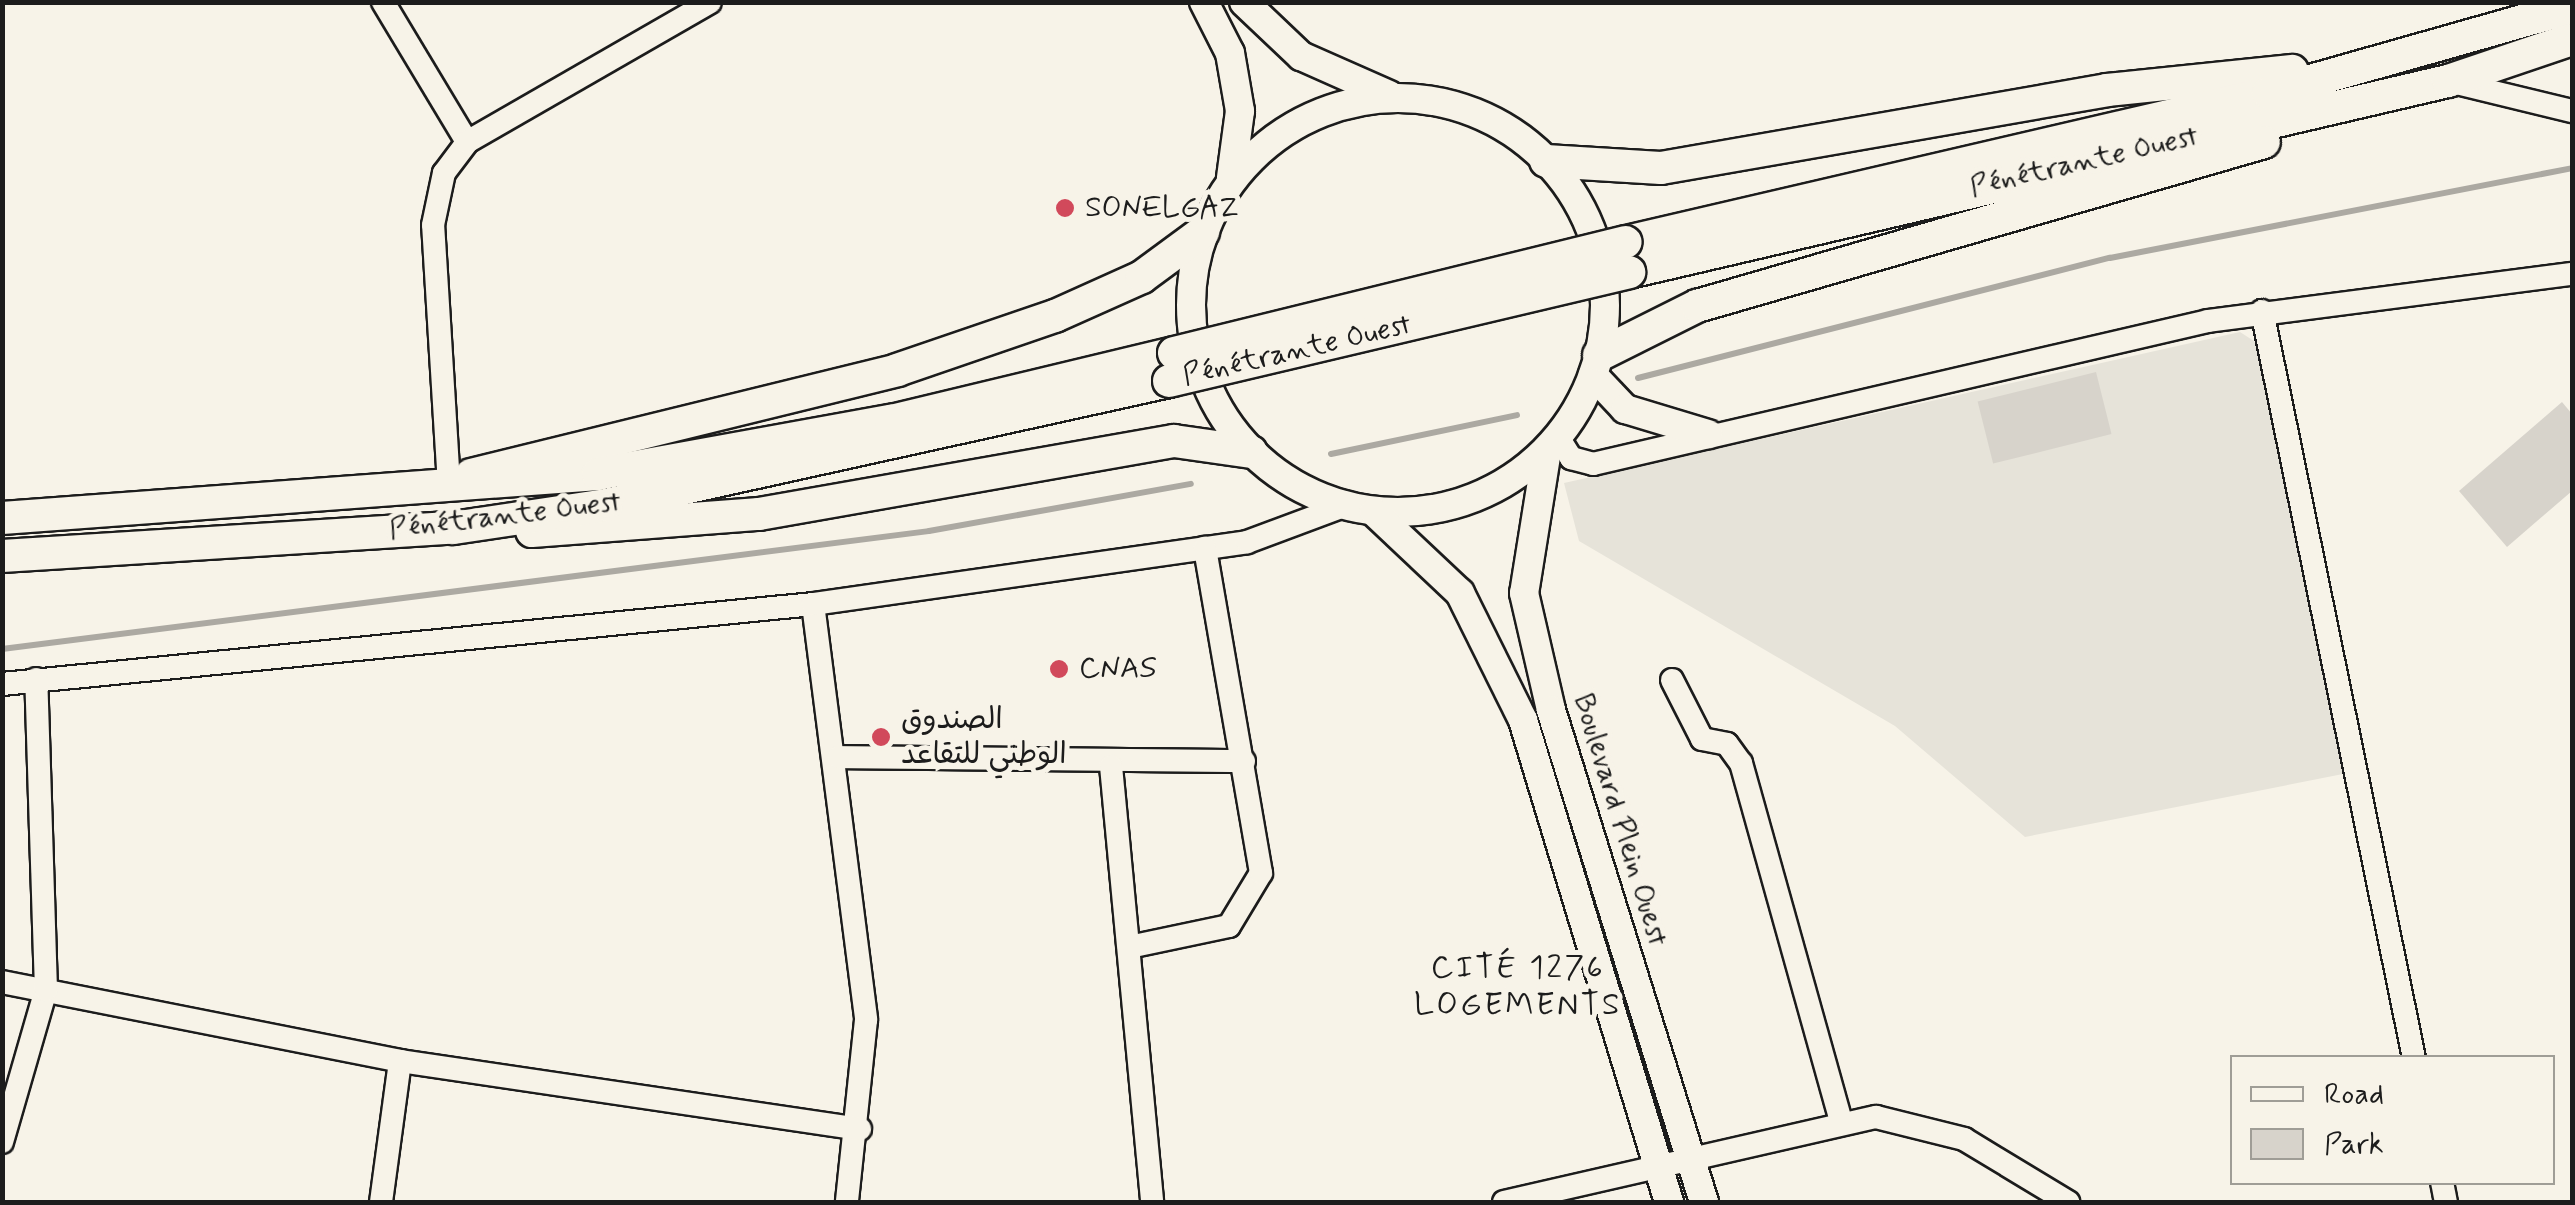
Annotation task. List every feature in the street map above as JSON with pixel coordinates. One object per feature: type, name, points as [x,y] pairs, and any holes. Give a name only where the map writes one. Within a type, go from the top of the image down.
[{"type":"highway","name":"Pénétrante Ouest","points":[[2,556],[453,528],[626,502],[1627,257],[2572,7]]},
{"type":"highway","name":"Pénétrante Ouest","points":[[1627,257],[2448,82],[2572,39]]},
{"type":"highway","points":[[1546,161],[1662,168],[2107,90],[2341,68]]},
{"type":"highway","points":[[1596,365],[1697,306],[2278,138],[2352,102]]},
{"type":"highway","points":[[449,486],[490,466],[932,358],[1142,277],[1203,232]]},
{"type":"highway","name":"Pénétrante Ouest","points":[[2,518],[598,474],[1172,367]]},
{"type":"highway","points":[[453,528],[592,533],[759,514],[1174,441],[1251,452]]},
{"type":"main road","points":[[1204,2],[1230,53],[1240,110],[1228,185],[1203,232],[1191,326],[1222,415],[1251,452],[1344,506],[1374,512],[1468,501],[1553,444],[1596,365],[1598,251],[1546,161],[1478,114],[1396,97],[1301,56],[1244,2]]},
{"type":"main road","points":[[1228,185],[1301,121],[1396,97]]},
{"type":"main road","points":[[1596,365],[1625,408],[1708,434]]},
{"type":"main road","name":"Boulevard Plein Ouest","points":[[1553,444],[1524,593],[1551,710],[1704,1202]]},
{"type":"main road","points":[[1374,512],[1460,593],[1495,654],[1669,1202]]},
{"type":"street","points":[[384,2],[467,142]]},
{"type":"street","points":[[449,486],[433,225],[444,173],[467,142],[710,2]]},
{"type":"street","points":[[2448,82],[2572,111]]},
{"type":"street","points":[[1553,444],[1585,464],[2262,311],[2572,274]]},
{"type":"street","points":[[2262,311],[2413,1055]]},
{"type":"street","points":[[2,684],[813,604],[1205,548],[1288,532],[1344,506]]},
{"type":"street","points":[[1134,946],[1212,936],[1255,896],[1261,873],[1205,548]]},
{"type":"street","points":[[813,604],[840,757],[866,1020],[860,1129],[847,1202]]},
{"type":"street","points":[[2,1142],[46,990],[36,679]]},
{"type":"street","points":[[1672,680],[1702,739],[1727,744],[1741,763],[1841,1120]]},
{"type":"street","points":[[840,757],[1111,766],[1244,761]]},
{"type":"street","points":[[1111,766],[1134,946],[1152,1202]]},
{"type":"street","points":[[2,982],[400,1060],[860,1129]]},
{"type":"street","points":[[381,1202],[400,1060]]},
{"type":"street","points":[[1504,1202],[1692,1163],[1841,1120],[1909,1121],[1950,1134],[2068,1202]]},
{"type":"shaded area","points":[[2240,332],[2257,343],[2348,773],[2025,837],[1895,726],[1579,541],[1564,483]]},
{"type":"green space","points":[[2096,372],[2111,434],[1993,464],[1978,402]]},
{"type":"green space","points":[[2562,402],[2572,414],[2572,491],[2507,547],[2459,491]]},
{"type":"waterway","points":[[1638,378],[2110,258],[2572,168]]},
{"type":"waterway","points":[[1331,454],[1517,415]]},
{"type":"waterway","points":[[2,649],[929,531],[1191,484]]},
{"type":"place","name":"SONELGAZ","points":[[1065,208]]},
{"type":"place","name":"CNAS","points":[[1059,669]]},
{"type":"place","name":"الصندوق الوطني للتقاعد","points":[[881,737]]},
{"type":"district","name":"CITÉ 1276 LOGEMENTS","points":[[1518,988]]}]
